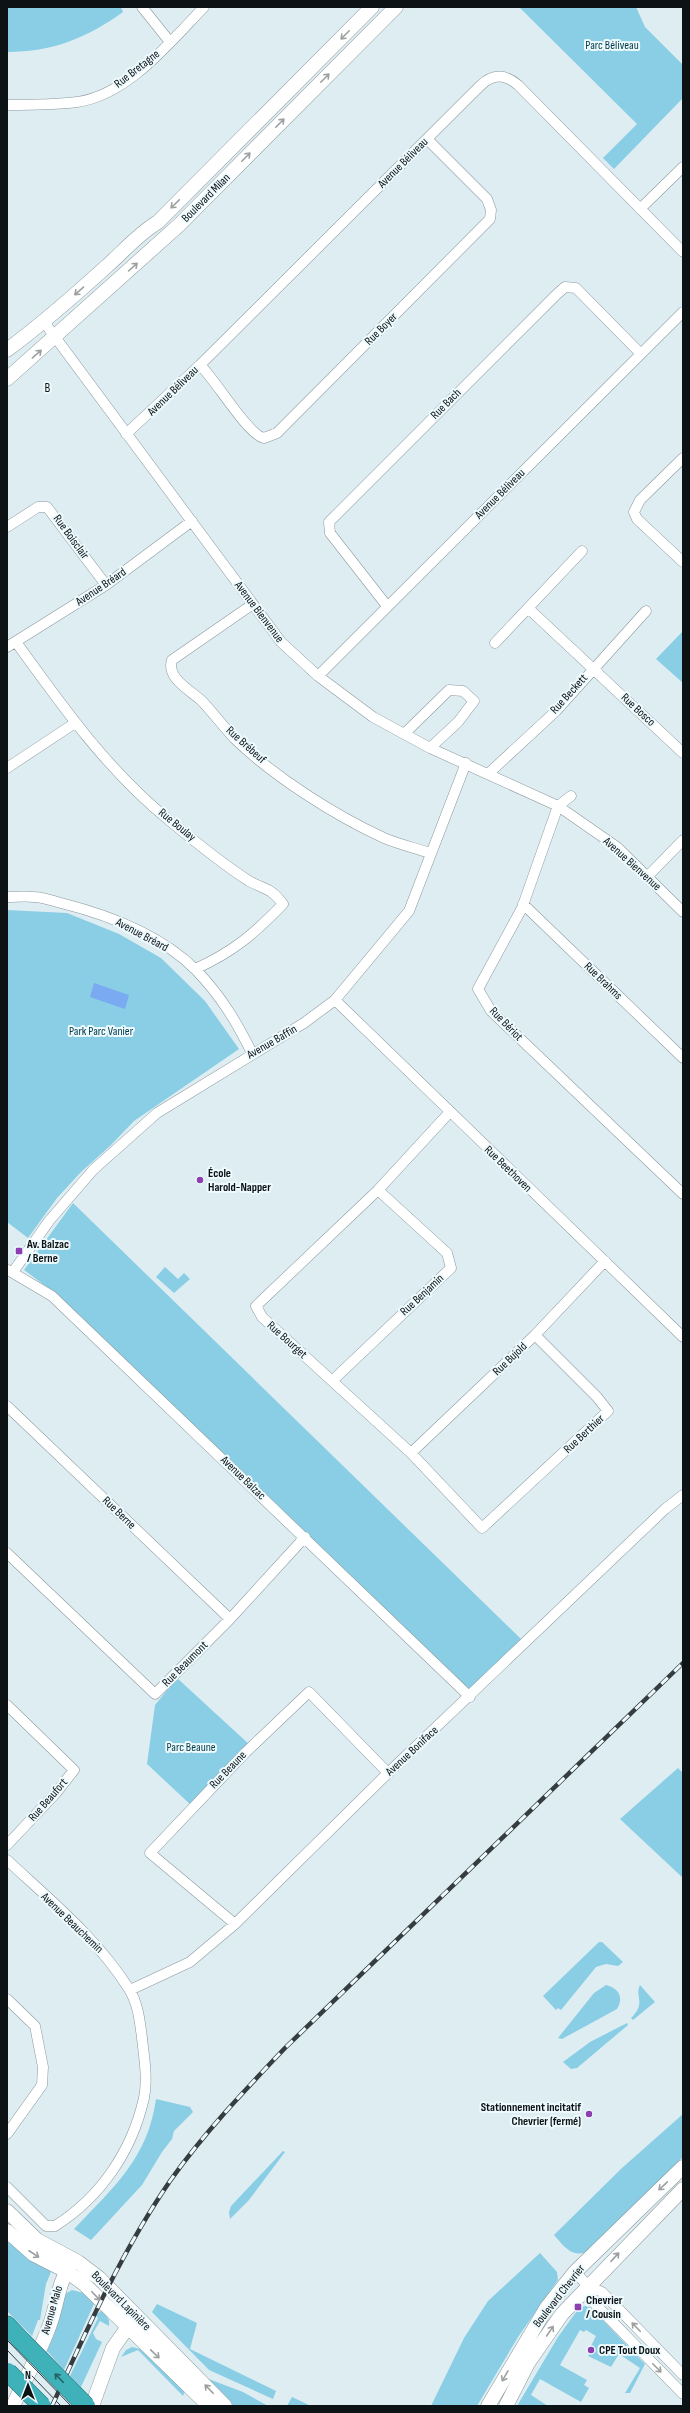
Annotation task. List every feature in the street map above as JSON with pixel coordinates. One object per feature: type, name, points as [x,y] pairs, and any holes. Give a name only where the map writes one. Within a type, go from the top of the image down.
[{"type":"highway","points":[[7,2325],[86,2406]]},
{"type":"highway","points":[[8,2371],[42,2406]]},
{"type":"main road","name":"Boulevard Milan","points":[[7,350],[44,322],[108,265],[142,231],[158,222],[372,7]]},
{"type":"main road","name":"Boulevard Milan","points":[[7,379],[56,338],[179,225],[396,7]]},
{"type":"main road","name":"Boulevard Chevrier","points":[[488,2406],[547,2307],[575,2272],[683,2167]]},
{"type":"main road","name":"Boulevard Chevrier","points":[[506,2406],[528,2363],[562,2314],[683,2189]]},
{"type":"main road","name":"Boulevard Lapinière","points":[[7,2211],[37,2240],[70,2265],[88,2287],[127,2327],[208,2406]]},
{"type":"main road","name":"Boulevard Lapinière","points":[[7,2231],[33,2254],[70,2265],[99,2278],[225,2406]]},
{"type":"main road","name":"Avenue Malo","points":[[12,2406],[50,2326],[58,2288],[70,2265]]},
{"type":"main road","points":[[92,2406],[113,2348],[136,2316]]},
{"type":"street","points":[[142,7],[170,42]]},
{"type":"street","name":"Rue Bretagne","points":[[7,105],[78,102],[101,95],[122,85],[170,42],[204,7]]},
{"type":"street","name":"Avenue Béliveau","points":[[126,434],[200,365],[483,83],[493,77],[504,76],[518,85],[683,252]]},
{"type":"street","name":"Rue Boyer","points":[[200,365],[213,379],[253,433],[264,438],[277,433],[490,219],[491,210],[487,199],[427,139]]},
{"type":"street","points":[[640,209],[683,167]]},
{"type":"street","name":"Rue Bach","points":[[387,606],[330,533],[330,522],[556,294],[565,287],[576,288],[641,354]]},
{"type":"street","name":"Avenue Béliveau","points":[[318,676],[683,312]]},
{"type":"street","name":"Avenue Bienvenue","points":[[44,322],[282,642],[318,676],[373,717],[404,734],[430,748],[558,806],[617,847],[683,912]]},
{"type":"street","points":[[683,458],[640,500],[634,512],[637,519],[683,562]]},
{"type":"street","name":"Rue Boisclair","points":[[7,527],[38,507],[48,507],[106,586]]},
{"type":"street","name":"Avenue Bréard","points":[[11,645],[106,586],[192,521]]},
{"type":"street","points":[[495,643],[582,550]]},
{"type":"street","name":"Rue Brébeuf","points":[[253,604],[172,660],[170,667],[173,676],[201,700],[235,738],[281,776],[319,802],[384,838],[430,853]]},
{"type":"street","name":"Rue Bosco","points":[[528,608],[683,753]]},
{"type":"street","name":"Rue Beckett","points":[[489,774],[556,711],[593,668],[646,611]]},
{"type":"street","name":"Rue Boulay","points":[[11,645],[75,723],[135,790],[169,820],[249,881],[274,892],[283,904],[259,929],[224,956],[195,969]]},
{"type":"street","points":[[404,734],[449,690],[463,691],[474,700],[458,722],[430,748]]},
{"type":"street","points":[[7,768],[75,723]]},
{"type":"street","name":"Avenue Baffin","points":[[10,1271],[49,1221],[92,1170],[157,1113],[252,1053],[304,1023],[335,1000],[409,911],[430,853],[466,763]]},
{"type":"street","points":[[558,806],[571,796]]},
{"type":"street","name":"Rue Bériot","points":[[558,806],[523,904],[478,989],[491,1011],[683,1194]]},
{"type":"street","points":[[647,877],[683,840]]},
{"type":"street","name":"Avenue Bréard","points":[[7,897],[35,896],[92,911],[134,929],[168,947],[195,969],[232,1014],[252,1053]]},
{"type":"street","name":"Rue Brahms","points":[[523,904],[683,1058]]},
{"type":"street","name":"Rue Beethoven","points":[[335,1000],[683,1337]]},
{"type":"street","name":"Rue Bourget","points":[[450,1113],[378,1190],[256,1306],[262,1317],[411,1453],[482,1528]]},
{"type":"street","name":"Rue Benjamin","points":[[332,1381],[451,1268],[447,1253],[378,1190]]},
{"type":"street","name":"Rue Bujold","points":[[411,1453],[535,1335],[605,1261]]},
{"type":"street","name":"Avenue Balzac","points":[[10,1271],[52,1296],[305,1537],[470,1697]]},
{"type":"street","name":"Rue Berthier","points":[[482,1528],[608,1411],[597,1397],[535,1335]]},
{"type":"street","name":"Rue Berne","points":[[7,1406],[230,1619]]},
{"type":"street","name":"Avenue Boniface","points":[[130,1990],[190,1962],[235,1924],[388,1773],[470,1697],[665,1509],[683,1495]]},
{"type":"street","name":"Rue Beaumont","points":[[7,1553],[155,1694],[230,1619],[305,1537]]},
{"type":"street","name":"Rue Beaune","points":[[235,1924],[150,1853],[246,1752],[309,1692],[388,1773]]},
{"type":"street","name":"Rue Beaufort","points":[[7,1705],[74,1770],[56,1794],[7,1845]]},
{"type":"street","name":"Avenue Beauchemin","points":[[7,1860],[103,1951],[130,1990],[139,2016],[145,2066],[144,2098],[128,2145],[116,2168],[101,2186],[59,2224],[52,2227],[44,2224],[7,2187]]},
{"type":"street","points":[[7,1999],[35,2026],[43,2067],[42,2085],[7,2134]]},
{"type":"street","points":[[575,2272],[588,2286],[594,2303],[683,2394]]},
{"type":"street","points":[[588,2286],[602,2292],[683,2375]]},
{"type":"green space","points":[[7,7],[121,7],[123,12],[96,29],[68,42],[39,49],[7,52]]},
{"type":"green space","name":"Parc Béliveau","points":[[519,7],[636,7],[645,27],[683,65],[683,98],[614,169],[603,158],[637,124]]},
{"type":"green space","points":[[683,631],[683,683],[656,659]]},
{"type":"green space","name":"Park Parc Vanier","points":[[7,910],[67,913],[119,934],[161,958],[205,1001],[239,1049],[134,1121],[110,1146],[81,1172],[57,1198],[28,1238],[7,1222]]},
{"type":"green space","points":[[73,1203],[521,1639],[470,1690],[51,1290],[24,1270]]},
{"type":"green space","points":[[165,1267],[178,1279],[184,1273],[190,1279],[174,1293],[156,1277]]},
{"type":"green space","name":"Parc Beaune","points":[[177,1678],[251,1746],[192,1806],[147,1764],[155,1705]]},
{"type":"green space","points":[[678,1768],[683,1773],[683,1878],[620,1819]]},
{"type":"green space","points":[[599,1942],[602,1942],[623,1962],[618,1966],[606,1964],[596,1967],[561,2010],[558,2008],[556,2010],[543,1996]]},
{"type":"green space","points":[[606,1985],[614,1988],[619,1994],[620,2001],[617,2009],[562,2039],[558,2038],[594,1993]]},
{"type":"green space","points":[[640,1985],[655,2002],[633,2020],[631,2018],[636,2012],[639,2004],[638,1993]]},
{"type":"green space","points":[[627,2023],[628,2025],[577,2068],[571,2069],[563,2062],[590,2042]]},
{"type":"green space","points":[[156,2099],[190,2107],[193,2112],[174,2131],[172,2139],[162,2152],[142,2185],[91,2240],[74,2229],[127,2171],[145,2138],[152,2120]]},
{"type":"green space","points":[[683,2114],[683,2157],[586,2252],[576,2253],[568,2250],[554,2235],[622,2168]]},
{"type":"green space","points":[[283,2151],[285,2152],[249,2200],[230,2219],[229,2212],[231,2206]]},
{"type":"green space","points":[[7,2239],[51,2272],[46,2284],[40,2320],[38,2320],[32,2336],[7,2311]]},
{"type":"green space","points":[[540,2253],[557,2272],[558,2280],[518,2337],[477,2406],[431,2406],[464,2338],[488,2301]]},
{"type":"green space","points":[[72,2290],[84,2293],[94,2304],[64,2370],[46,2350],[65,2294]]},
{"type":"green space","points":[[157,2304],[197,2323],[190,2349],[276,2391],[273,2399],[209,2370],[152,2312]]},
{"type":"green space","points":[[585,2306],[591,2308],[645,2364],[630,2393],[625,2393],[640,2368],[619,2354],[611,2367],[588,2356],[590,2353],[588,2352],[596,2336],[586,2330],[584,2332],[580,2330],[560,2365],[587,2380],[584,2385],[589,2388],[581,2402],[540,2379],[531,2395],[548,2406],[517,2406],[558,2337],[579,2308]]},
{"type":"green space","points":[[102,2310],[109,2320],[109,2326],[100,2321],[93,2333],[96,2339],[102,2342],[81,2387],[70,2376],[98,2318],[96,2315]]},
{"type":"green space","points":[[132,2347],[140,2349],[185,2391],[183,2396],[138,2350],[121,2357],[126,2350]]},
{"type":"green space","points":[[206,2378],[243,2392],[268,2406],[233,2406]]},
{"type":"green space","points":[[292,2397],[311,2406],[287,2406]]},
{"type":"water","points":[[94,983],[129,995],[125,1009],[90,997]]},
{"type":"tram line","points":[[7,2340],[71,2406]]},
{"type":"tram line","points":[[7,2350],[61,2406]]},
{"type":"railway","points":[[52,2406],[92,2319],[136,2235],[170,2181],[211,2129],[285,2048],[683,1663]]},
{"type":"place","name":"École Harold-Napper","points":[[200,1180]]},
{"type":"place","name":"Av. Balzac / Berne","points":[[19,1251]]},
{"type":"place","name":"Stationnement incitatif Chevrier (fermé)","points":[[589,2114]]},
{"type":"place","name":"Chevrier / Cousin","points":[[578,2307]]},
{"type":"place","name":"CPE Tout Doux","points":[[591,2350]]},
{"type":"district","name":"B","points":[[48,388]]}]
